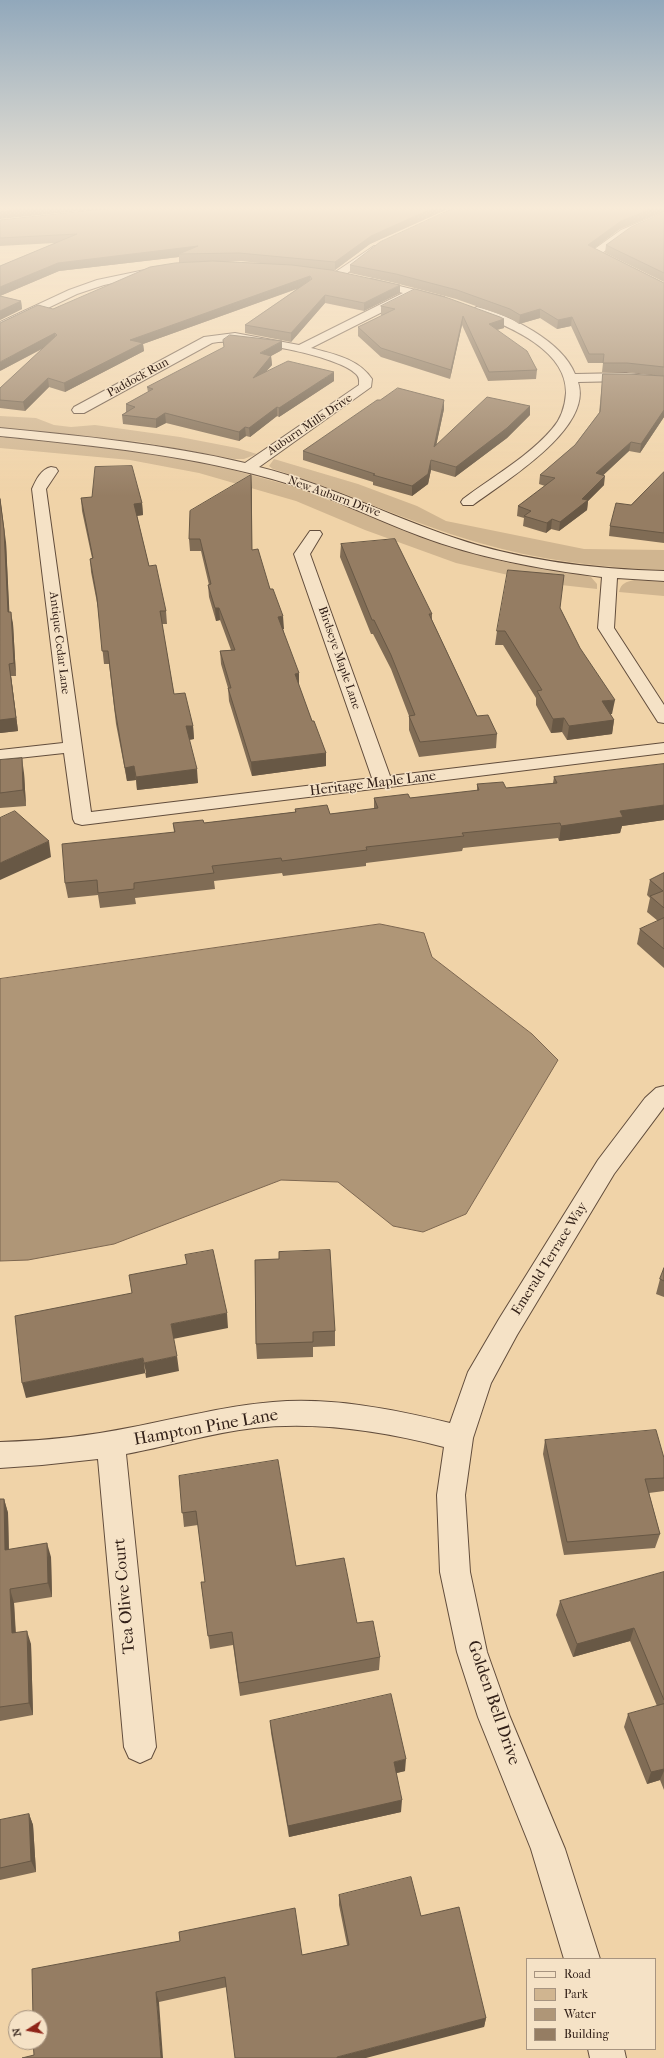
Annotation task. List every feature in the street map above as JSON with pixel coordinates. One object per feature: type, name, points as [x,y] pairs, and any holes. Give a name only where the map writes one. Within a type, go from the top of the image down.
[{"type":"street","points":[[0,327],[48,304]]},
{"type":"street","points":[[300,349],[390,304]]},
{"type":"street","points":[[467,307],[506,322],[532,335],[549,348],[564,364],[571,378],[574,393],[570,412],[556,433],[468,502]]},
{"type":"street","name":"Paddock Run","points":[[79,410],[208,340],[218,338],[236,337],[300,349],[348,364],[360,371],[366,379]]},
{"type":"street","points":[[571,378],[626,377],[664,380]]},
{"type":"street","name":"Auburn Mills Drive","points":[[248,468],[355,395],[365,387],[366,379]]},
{"type":"street","name":"New Auburn Drive","points":[[0,432],[133,446],[194,456],[248,468],[346,499],[426,533],[474,548],[570,568],[610,573],[664,576]]},
{"type":"street","name":"Antique Cedar Lane","points":[[51,471],[43,480],[40,489],[82,819]]},
{"type":"street","name":"Birdseye Maple Lane","points":[[314,534],[302,554],[382,783]]},
{"type":"street","points":[[610,573],[606,628],[664,718]]},
{"type":"street","points":[[0,755],[72,747]]},
{"type":"street","name":"Heritage Maple Lane","points":[[82,819],[664,748]]},
{"type":"street","name":"Emerald Terrace Way","points":[[459,1438],[478,1380],[508,1327],[606,1167],[653,1104],[664,1094]]},
{"type":"street","name":"Hampton Pine Lane","points":[[0,1455],[36,1454],[111,1444],[207,1425],[274,1414],[342,1414],[403,1423],[459,1438]]},
{"type":"street","name":"Golden Bell Drive","points":[[459,1438],[451,1495],[454,1572],[472,1652],[494,1717],[548,1849],[571,1919],[582,1958]]},
{"type":"street","name":"Tea Olive Court","points":[[111,1444],[140,1747]]},
{"type":"green space","points":[[0,416],[36,418],[54,425],[71,427],[95,425],[180,437],[237,448],[257,454],[244,459],[234,459],[141,442],[0,428]]},
{"type":"green space","points":[[0,437],[102,447],[207,463],[295,487],[449,547],[509,563],[578,573],[591,577],[597,584],[597,589],[543,583],[456,563],[365,530],[296,501],[199,473],[130,460],[0,448]]},
{"type":"green space","points":[[274,459],[358,484],[417,506],[446,521],[584,549],[664,550],[664,570],[569,562],[522,554],[476,542],[425,525],[299,477],[273,469],[269,466]]},
{"type":"green space","points":[[634,580],[664,582],[664,596],[619,592],[624,583]]},
{"type":"water","points":[[380,924],[424,933],[432,957],[532,1034],[558,1060],[466,1214],[423,1232],[393,1226],[338,1182],[281,1180],[114,1244],[28,1260],[0,1261],[0,979]]},
{"type":"building","points":[[0,304],[15,304],[0,311]]},
{"type":"building","points":[[64,304],[231,304],[130,340],[143,343],[64,383],[48,378],[23,402],[0,400],[0,388],[57,335],[55,333],[0,362],[0,323],[38,305],[53,309]]},
{"type":"building","points":[[276,304],[317,304],[291,333],[245,325]]},
{"type":"building","points":[[385,304],[465,304],[500,317],[504,319],[489,324],[527,351],[537,370],[489,372],[463,316],[451,370],[381,348],[358,327],[395,309],[381,306]]},
{"type":"building","points":[[496,304],[664,304],[664,367],[627,363],[603,363],[604,354],[589,354],[572,317],[558,320],[540,309],[520,315],[510,309]]},
{"type":"building","points":[[230,335],[282,341],[260,353],[271,356],[253,378],[288,361],[334,372],[279,408],[277,407],[249,428],[245,427],[239,432],[165,413],[156,419],[122,415],[135,407],[126,404],[153,389],[147,387],[224,347],[223,340]]},
{"type":"building","points":[[603,374],[664,376],[664,410],[641,444],[631,442],[596,473],[605,476],[582,499],[588,500],[560,522],[552,519],[547,523],[524,516],[531,511],[518,506],[555,478],[540,475],[575,445],[600,412]]},
{"type":"building","points":[[398,388],[444,400],[434,447],[487,397],[530,406],[507,428],[456,467],[431,460],[428,474],[412,486],[373,475],[375,474],[303,451],[377,400],[380,400]]},
{"type":"building","points":[[132,466],[142,503],[134,504],[149,566],[156,565],[166,611],[160,611],[174,694],[185,693],[193,726],[186,726],[197,769],[136,777],[134,766],[125,768],[115,710],[108,651],[102,651],[97,598],[90,559],[93,558],[81,498],[92,497],[95,467]]},
{"type":"building","points":[[664,472],[664,533],[610,526],[616,503],[631,505]]},
{"type":"building","points":[[251,475],[252,550],[258,549],[270,589],[273,589],[283,616],[278,617],[299,673],[295,674],[312,721],[314,721],[326,753],[251,762],[228,688],[231,688],[220,651],[235,650],[219,608],[215,608],[208,585],[211,584],[200,539],[189,539],[190,511]]},
{"type":"building","points":[[0,499],[4,530],[8,612],[11,612],[14,663],[9,664],[16,718],[0,720]]},
{"type":"building","points":[[395,539],[432,614],[429,614],[477,716],[488,715],[497,734],[420,742],[409,716],[415,715],[391,655],[374,620],[372,620],[341,544]]},
{"type":"building","points":[[508,570],[564,575],[560,608],[580,648],[615,700],[602,701],[614,720],[569,726],[564,718],[553,719],[537,691],[542,690],[505,631],[497,631]]},
{"type":"building","points":[[22,758],[23,790],[0,793],[0,760]]},
{"type":"building","points":[[664,764],[664,805],[620,811],[623,817],[561,826],[560,823],[462,833],[464,836],[366,847],[367,850],[282,861],[281,858],[212,866],[214,873],[134,883],[134,889],[98,893],[97,880],[65,883],[62,844],[175,832],[173,823],[203,820],[204,823],[296,812],[295,809],[327,805],[330,814],[378,808],[374,798],[408,794],[410,798],[479,790],[477,784],[503,782],[506,788],[557,783],[554,777]]},
{"type":"building","points":[[15,811],[49,841],[0,863],[0,818]]},
{"type":"building","points":[[664,873],[664,908],[650,896],[663,891],[650,880]]},
{"type":"building","points":[[664,918],[664,949],[640,929]]},
{"type":"building","points":[[213,1250],[227,1313],[171,1324],[177,1356],[144,1363],[143,1358],[22,1383],[15,1316],[132,1293],[129,1275],[187,1264],[185,1255]]},
{"type":"building","points":[[330,1250],[335,1331],[313,1332],[313,1342],[256,1344],[255,1260],[279,1259],[279,1252]]},
{"type":"building","points":[[664,1268],[664,1281],[660,1279]]},
{"type":"building","points":[[656,1430],[664,1458],[664,1478],[645,1479],[660,1534],[567,1542],[545,1440]]},
{"type":"building","points":[[278,1460],[296,1566],[344,1558],[357,1623],[373,1621],[380,1657],[239,1683],[232,1632],[208,1636],[201,1582],[205,1582],[196,1511],[182,1513],[179,1476]]},
{"type":"building","points":[[0,1499],[4,1499],[5,1550],[47,1543],[48,1583],[10,1589],[12,1633],[27,1631],[29,1703],[0,1707]]},
{"type":"building","points":[[664,1572],[664,1700],[634,1628],[577,1644],[560,1601]]},
{"type":"building","points":[[391,1694],[406,1759],[394,1762],[402,1800],[288,1826],[270,1721]]},
{"type":"building","points":[[664,1704],[664,1769],[651,1772],[628,1714]]},
{"type":"building","points":[[29,1814],[31,1861],[0,1868],[0,1820]]},
{"type":"building","points":[[411,1877],[421,1916],[459,1907],[486,2018],[337,2058],[235,2058],[225,1977],[156,1992],[161,2058],[22,2058],[34,2055],[34,2050],[48,2050],[48,2010],[33,2010],[32,1969],[180,1941],[179,1932],[295,1908],[302,1955],[349,1945],[339,1895]]}]
